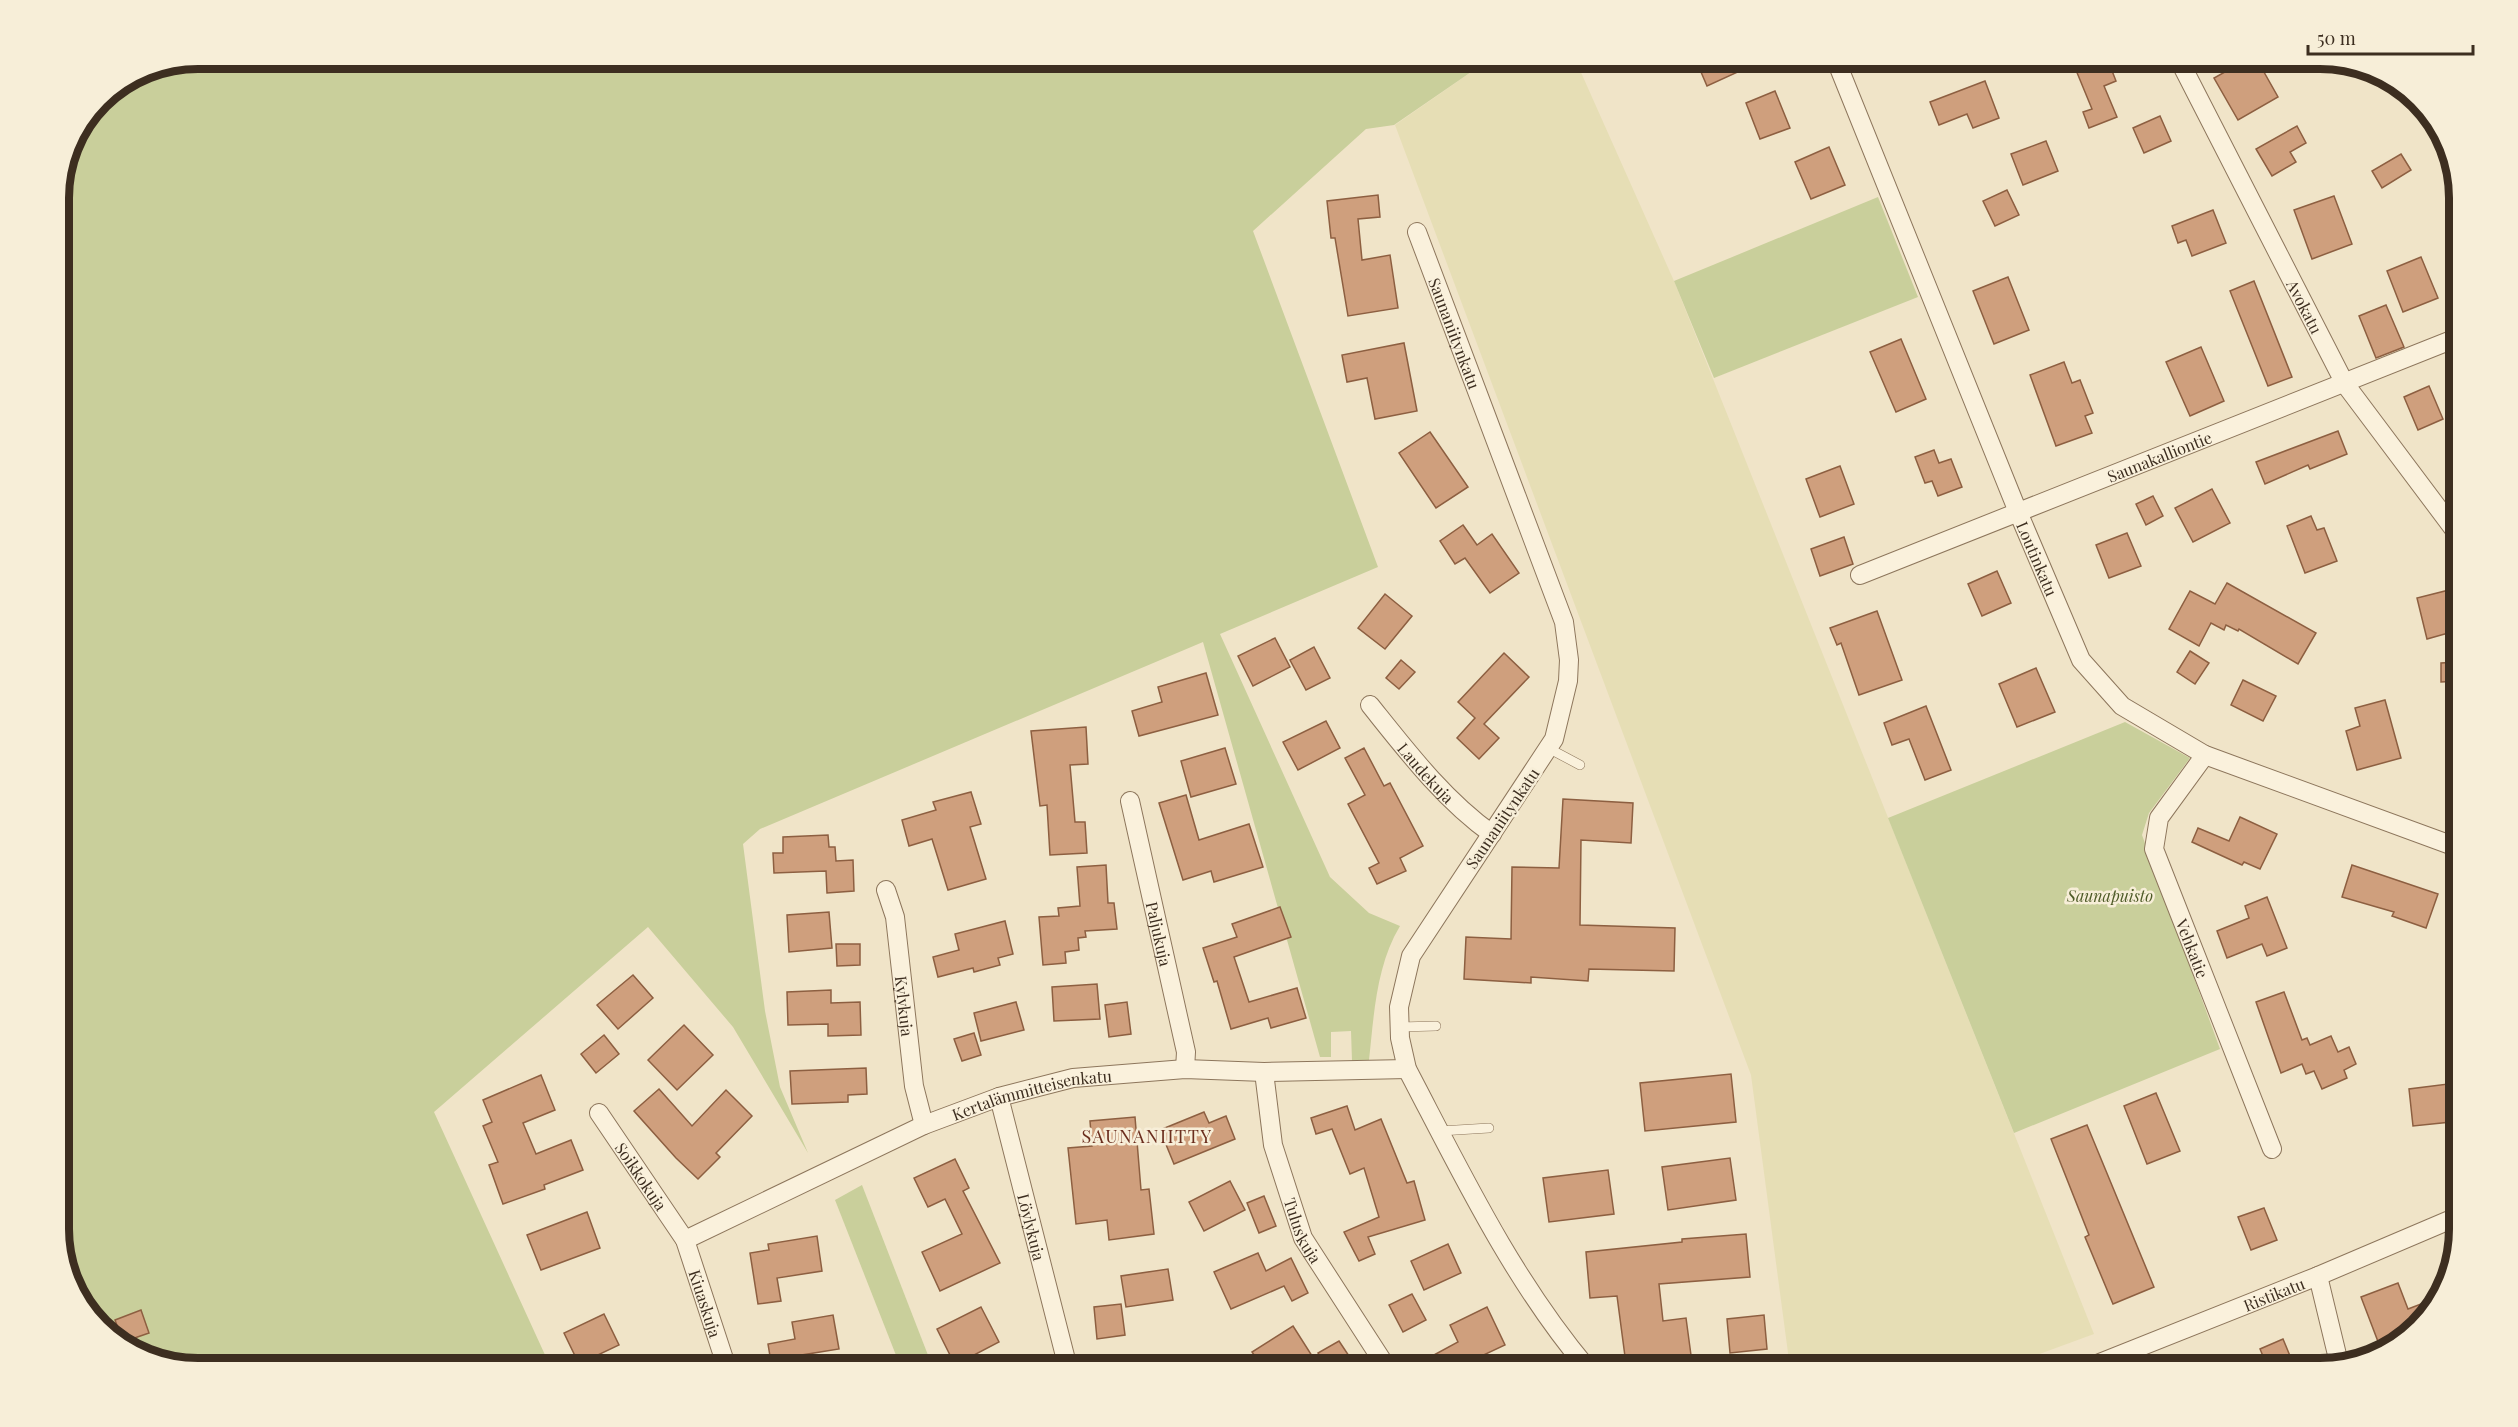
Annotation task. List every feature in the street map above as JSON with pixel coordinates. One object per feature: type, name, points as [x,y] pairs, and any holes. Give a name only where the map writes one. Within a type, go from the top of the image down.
[{"type":"street","name":"Loutinkatu","points":[[1839,69],[2080,660],[2122,706],[2205,755],[2449,844]]},
{"type":"street","name":"Avokatu","points":[[2184,69],[2345,384],[2449,523]]},
{"type":"street","name":"Saunaniitynkatu","points":[[1417,232],[1564,622],[1569,660],[1568,681],[1554,739],[1411,956],[1399,1007],[1400,1028],[1407,1069],[1501,1244],[1558,1334],[1578,1358]]},
{"type":"street","name":"Saunakalliontie","points":[[1860,575],[2449,341]]},
{"type":"street","name":"Laudekuja","points":[[1370,705],[1468,817],[1492,834]]},
{"type":"street","name":"Vehkatie","points":[[2205,755],[2159,818],[2154,849],[2272,1149]]},
{"type":"street","name":"Paljukuja","points":[[1130,801],[1186,1052],[1185,1069]]},
{"type":"street","name":"Kylykuja","points":[[886,890],[895,917],[914,1086],[924,1125]]},
{"type":"street","name":"Kertalämmitteisenkatu","points":[[685,1240],[924,1125],[999,1097],[1072,1078],[1185,1069],[1264,1072],[1407,1069]]},
{"type":"street","name":"Tuluskuja","points":[[1264,1072],[1274,1145],[1303,1238],[1381,1358]]},
{"type":"street","name":"Löylykuja","points":[[999,1097],[1065,1356]]},
{"type":"street","name":"Soikkokuja","points":[[599,1113],[685,1240]]},
{"type":"street","name":"Ristikatu","points":[[2112,1358],[2449,1221]]},
{"type":"street","name":"Kiuaskuja","points":[[685,1240],[724,1358]]},
{"type":"street","points":[[2318,1276],[2337,1357]]},
{"type":"lane","points":[[1548,748],[1580,765]]},
{"type":"lane","points":[[1400,1028],[1436,1026]]},
{"type":"lane","points":[[1440,1131],[1489,1128]]},
{"type":"shaded area","points":[[1476,69],[1579,69],[1674,281],[2094,1334],[2028,1358],[1789,1358],[1751,1075],[1395,125]]},
{"type":"green space","points":[[198,69],[1475,69],[1394,125],[1366,129],[1253,231],[1378,567],[1220,634],[1330,877],[1369,913],[1400,926],[1386,957],[1377,991],[1369,1060],[1352,1061],[1351,1031],[1331,1032],[1331,1057],[1320,1057],[1203,642],[760,829],[743,844],[765,1011],[780,1087],[808,1153],[733,1027],[648,927],[434,1112],[546,1358],[181,1357],[165,1354],[133,1341],[107,1320],[86,1294],[76,1271],[69,1238],[69,189],[73,165],[82,141],[101,113],[113,101],[141,82],[173,71]]},
{"type":"green space","points":[[1878,197],[1918,297],[1714,378],[1674,281]]},
{"type":"green space","name":"Saunapuisto","points":[[2125,722],[2190,758],[2149,813],[2142,835],[2220,1049],[2014,1133],[1888,818]]},
{"type":"green space","points":[[862,1185],[929,1358],[897,1358],[835,1200]]},
{"type":"building","points":[[1700,69],[1739,69],[1740,71],[1707,86]]},
{"type":"building","points":[[2076,69],[2111,69],[2116,81],[2104,86],[2117,117],[2089,128],[2083,112],[2092,109]]},
{"type":"building","points":[[2230,69],[2262,69],[2278,97],[2238,120],[2214,78]]},
{"type":"building","points":[[1985,81],[1999,118],[1973,128],[1967,114],[1939,125],[1930,102]]},
{"type":"building","points":[[1775,91],[1790,128],[1760,139],[1746,103]]},
{"type":"building","points":[[2160,116],[2171,141],[2144,153],[2133,128]]},
{"type":"building","points":[[2297,126],[2306,143],[2290,152],[2296,162],[2272,176],[2256,149]]},
{"type":"building","points":[[2046,141],[2058,171],[2023,185],[2011,154]]},
{"type":"building","points":[[1829,147],[1845,185],[1811,199],[1795,162]]},
{"type":"building","points":[[2401,154],[2411,170],[2382,188],[2372,171]]},
{"type":"building","points":[[2007,190],[2019,215],[1995,226],[1983,201]]},
{"type":"building","points":[[1378,195],[1380,217],[1358,219],[1362,260],[1390,255],[1398,308],[1348,316],[1335,238],[1331,238],[1327,201]]},
{"type":"building","points":[[2334,196],[2352,244],[2312,259],[2294,210]]},
{"type":"building","points":[[2213,210],[2226,243],[2192,256],[2186,240],[2178,243],[2172,226]]},
{"type":"building","points":[[2421,257],[2438,298],[2403,312],[2387,271]]},
{"type":"building","points":[[2008,277],[2029,330],[1994,344],[1973,291]]},
{"type":"building","points":[[2254,281],[2292,377],[2268,386],[2230,291]]},
{"type":"building","points":[[2386,305],[2404,347],[2376,358],[2359,316]]},
{"type":"building","points":[[1901,339],[1926,399],[1896,412],[1870,352]]},
{"type":"building","points":[[1404,343],[1417,411],[1375,419],[1367,378],[1347,382],[1342,355]]},
{"type":"building","points":[[2201,347],[2224,401],[2190,416],[2166,362]]},
{"type":"building","points":[[2064,362],[2072,383],[2080,380],[2093,413],[2085,416],[2092,433],[2056,446],[2030,375]]},
{"type":"building","points":[[2429,386],[2443,419],[2418,430],[2404,397]]},
{"type":"building","points":[[2338,431],[2347,454],[2310,469],[2308,465],[2265,484],[2256,462]]},
{"type":"building","points":[[1430,432],[1468,487],[1436,508],[1399,453]]},
{"type":"building","points":[[1934,450],[1939,463],[1951,459],[1962,487],[1938,496],[1932,481],[1925,483],[1915,457]]},
{"type":"building","points":[[1840,466],[1854,504],[1820,517],[1806,479]]},
{"type":"building","points":[[2212,489],[2230,523],[2193,542],[2175,508]]},
{"type":"building","points":[[2153,496],[2163,516],[2146,525],[2136,504]]},
{"type":"building","points":[[2311,516],[2317,530],[2324,528],[2337,561],[2305,573],[2287,526]]},
{"type":"building","points":[[1463,525],[1477,545],[1492,534],[1519,573],[1490,593],[1465,558],[1455,564],[1440,541]]},
{"type":"building","points":[[2127,533],[2141,566],[2109,578],[2096,545]]},
{"type":"building","points":[[1844,537],[1853,564],[1820,576],[1811,549]]},
{"type":"building","points":[[1997,571],[2011,603],[1982,616],[1968,584]]},
{"type":"building","points":[[2227,583],[2316,633],[2298,664],[2239,629],[2238,631],[2226,625],[2224,630],[2211,623],[2199,646],[2169,629],[2190,591],[2215,604]]},
{"type":"building","points":[[2449,590],[2449,633],[2427,639],[2417,598]]},
{"type":"building","points":[[1385,594],[1412,616],[1385,649],[1358,628]]},
{"type":"building","points":[[1877,611],[1902,680],[1859,695],[1841,643],[1837,645],[1830,628]]},
{"type":"building","points":[[1275,638],[1290,667],[1253,686],[1238,656]]},
{"type":"building","points":[[1314,647],[1330,678],[1306,690],[1290,660]]},
{"type":"building","points":[[2190,651],[2209,663],[2195,684],[2177,672]]},
{"type":"building","points":[[1504,653],[1529,677],[1484,724],[1499,738],[1479,759],[1457,738],[1475,718],[1458,702]]},
{"type":"building","points":[[1401,660],[1415,672],[1399,689],[1386,678]]},
{"type":"building","points":[[2441,663],[2449,663],[2449,682],[2441,682]]},
{"type":"building","points":[[2036,668],[2055,712],[2017,727],[1999,684]]},
{"type":"building","points":[[1206,673],[1218,715],[1139,736],[1132,711],[1162,702],[1158,687]]},
{"type":"building","points":[[2243,680],[2276,696],[2263,721],[2231,705]]},
{"type":"building","points":[[2385,700],[2401,758],[2357,770],[2346,731],[2360,726],[2355,708]]},
{"type":"building","points":[[1926,706],[1951,770],[1925,780],[1909,739],[1892,745],[1884,723]]},
{"type":"building","points":[[1326,721],[1340,748],[1298,770],[1283,742]]},
{"type":"building","points":[[1086,727],[1088,764],[1070,765],[1075,822],[1085,822],[1087,853],[1050,855],[1047,805],[1040,806],[1031,731]]},
{"type":"building","points":[[1225,748],[1236,784],[1191,797],[1181,761]]},
{"type":"building","points":[[1364,748],[1384,786],[1390,783],[1423,846],[1400,858],[1406,871],[1377,884],[1369,868],[1379,863],[1348,804],[1365,795],[1345,758]]},
{"type":"building","points":[[971,792],[981,824],[970,827],[986,879],[948,890],[932,839],[909,846],[902,820],[936,810],[933,802]]},
{"type":"building","points":[[1186,795],[1199,840],[1249,824],[1263,867],[1214,882],[1211,871],[1183,880],[1159,803]]},
{"type":"building","points":[[1563,799],[1633,803],[1631,843],[1581,840],[1580,925],[1675,928],[1674,971],[1589,969],[1588,981],[1531,977],[1531,983],[1464,979],[1466,937],[1511,939],[1512,867],[1559,868]]},
{"type":"building","points":[[2240,817],[2277,834],[2260,869],[2244,862],[2242,865],[2192,842],[2198,828],[2229,841]]},
{"type":"building","points":[[828,835],[829,847],[835,847],[836,861],[853,860],[854,891],[827,893],[826,871],[774,873],[773,853],[783,853],[783,837]]},
{"type":"building","points":[[1106,865],[1108,903],[1114,903],[1117,929],[1085,931],[1086,937],[1078,938],[1079,950],[1065,952],[1066,963],[1043,965],[1039,917],[1059,916],[1058,908],[1080,906],[1077,867]]},
{"type":"building","points":[[2352,865],[2438,894],[2426,928],[2392,916],[2394,912],[2342,897]]},
{"type":"building","points":[[2267,897],[2287,948],[2267,956],[2262,944],[2227,958],[2217,931],[2249,918],[2245,906]]},
{"type":"building","points":[[1280,907],[1291,937],[1234,957],[1249,1002],[1297,988],[1306,1018],[1271,1028],[1268,1018],[1231,1029],[1217,981],[1214,982],[1203,948],[1237,937],[1232,924]]},
{"type":"building","points":[[829,912],[832,948],[789,952],[787,915]]},
{"type":"building","points":[[1005,921],[1013,954],[998,958],[1000,965],[974,972],[973,968],[938,977],[933,957],[959,950],[955,934]]},
{"type":"building","points":[[836,944],[860,944],[860,965],[837,966]]},
{"type":"building","points":[[633,975],[653,998],[618,1029],[597,1005]]},
{"type":"building","points":[[1097,984],[1100,1019],[1054,1021],[1052,987]]},
{"type":"building","points":[[831,990],[831,1003],[860,1002],[861,1035],[828,1036],[828,1024],[788,1025],[787,992]]},
{"type":"building","points":[[2284,992],[2302,1040],[2307,1038],[2310,1045],[2331,1036],[2338,1052],[2349,1047],[2356,1064],[2344,1070],[2347,1078],[2322,1089],[2314,1071],[2306,1074],[2302,1064],[2281,1073],[2256,1002]]},
{"type":"building","points":[[1016,1002],[1024,1030],[981,1041],[974,1013]]},
{"type":"building","points":[[1127,1002],[1131,1034],[1109,1037],[1105,1005]]},
{"type":"building","points":[[684,1025],[713,1055],[677,1090],[648,1060]]},
{"type":"building","points":[[974,1033],[981,1055],[962,1061],[954,1039]]},
{"type":"building","points":[[604,1035],[619,1054],[596,1073],[581,1054]]},
{"type":"building","points":[[866,1068],[867,1094],[848,1095],[848,1102],[792,1104],[790,1071]]},
{"type":"building","points":[[1731,1074],[1736,1122],[1645,1131],[1640,1083]]},
{"type":"building","points":[[541,1075],[555,1110],[523,1123],[536,1154],[571,1140],[583,1170],[544,1185],[545,1189],[503,1204],[489,1165],[498,1162],[483,1126],[492,1122],[483,1100]]},
{"type":"building","points":[[2448,1084],[2449,1122],[2413,1126],[2409,1089]]},
{"type":"building","points":[[659,1089],[692,1126],[726,1090],[752,1116],[716,1153],[720,1157],[698,1179],[634,1111]]},
{"type":"building","points":[[2156,1093],[2180,1151],[2147,1164],[2124,1106]]},
{"type":"building","points":[[1347,1106],[1355,1130],[1381,1119],[1407,1183],[1414,1181],[1425,1220],[1368,1237],[1375,1254],[1359,1261],[1344,1232],[1379,1217],[1364,1168],[1350,1174],[1332,1129],[1316,1134],[1311,1118]]},
{"type":"building","points":[[1204,1112],[1209,1123],[1226,1116],[1235,1139],[1174,1164],[1160,1130]]},
{"type":"building","points":[[1135,1117],[1141,1190],[1149,1189],[1154,1234],[1109,1240],[1107,1220],[1076,1224],[1068,1148],[1092,1146],[1090,1121]]},
{"type":"building","points":[[2087,1125],[2154,1287],[2113,1304],[2085,1237],[2089,1235],[2051,1139]]},
{"type":"building","points":[[1730,1158],[1736,1200],[1668,1210],[1662,1167]]},
{"type":"building","points":[[955,1159],[969,1188],[963,1191],[1000,1263],[940,1291],[922,1252],[962,1234],[945,1199],[928,1207],[914,1178]]},
{"type":"building","points":[[1608,1170],[1614,1214],[1549,1222],[1543,1178]]},
{"type":"building","points":[[1230,1181],[1245,1210],[1204,1231],[1189,1202]]},
{"type":"building","points":[[1264,1196],[1276,1226],[1259,1233],[1247,1203]]},
{"type":"building","points":[[2264,1208],[2277,1240],[2251,1250],[2238,1217]]},
{"type":"building","points":[[587,1212],[600,1248],[541,1270],[527,1235]]},
{"type":"building","points":[[1746,1234],[1750,1277],[1659,1284],[1663,1321],[1686,1318],[1691,1355],[1669,1358],[1625,1358],[1617,1296],[1590,1298],[1586,1252],[1682,1242],[1682,1239]]},
{"type":"building","points":[[817,1236],[822,1271],[777,1278],[781,1301],[758,1304],[750,1253],[769,1250],[768,1244]]},
{"type":"building","points":[[1448,1244],[1461,1273],[1424,1290],[1411,1261]]},
{"type":"building","points":[[1258,1253],[1266,1271],[1291,1258],[1308,1293],[1292,1301],[1284,1286],[1231,1309],[1214,1272]]},
{"type":"building","points":[[1168,1269],[1173,1300],[1126,1307],[1121,1276]]},
{"type":"building","points":[[2398,1283],[2408,1309],[2426,1302],[2399,1331],[2379,1344],[2361,1297]]},
{"type":"building","points":[[1412,1294],[1426,1320],[1403,1332],[1389,1305]]},
{"type":"building","points":[[1121,1304],[1125,1335],[1097,1339],[1094,1307]]},
{"type":"building","points":[[981,1307],[999,1342],[968,1358],[952,1358],[937,1329]]},
{"type":"building","points":[[1487,1307],[1505,1345],[1477,1358],[1428,1358],[1458,1342],[1450,1325]]},
{"type":"building","points":[[141,1310],[149,1333],[131,1339],[119,1331],[115,1320]]},
{"type":"building","points":[[604,1314],[619,1345],[592,1358],[576,1358],[564,1333]]},
{"type":"building","points":[[833,1315],[839,1349],[802,1355],[802,1358],[770,1358],[768,1344],[795,1339],[792,1322]]},
{"type":"building","points":[[1764,1315],[1767,1349],[1730,1353],[1727,1319]]},
{"type":"building","points":[[1293,1326],[1313,1358],[1256,1358],[1252,1352]]},
{"type":"building","points":[[2283,1339],[2291,1358],[2264,1358],[2260,1349]]},
{"type":"building","points":[[1339,1341],[1350,1358],[1321,1358],[1318,1353]]},
{"type":"district","name":"SAUNANIITTY","points":[[1147,1136]]}]
